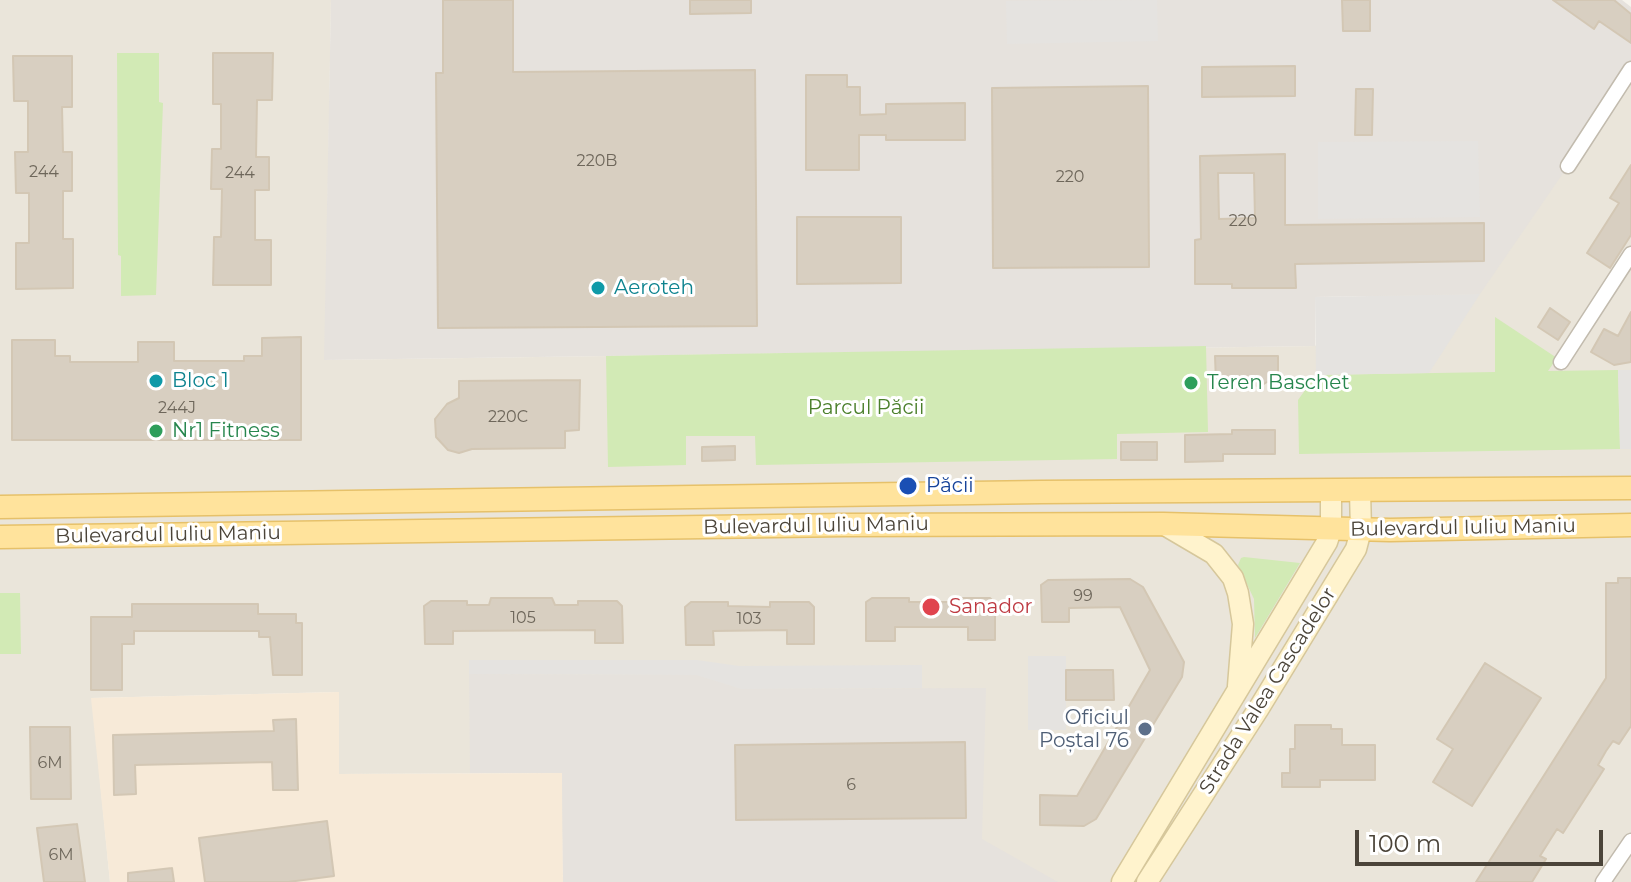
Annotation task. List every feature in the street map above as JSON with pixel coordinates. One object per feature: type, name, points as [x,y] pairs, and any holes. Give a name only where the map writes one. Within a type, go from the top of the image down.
[{"type":"main road","name":"Bulevardul Iuliu Maniu","points":[[0,507],[1041,492],[1631,488]]},
{"type":"main road","name":"Strada Valea Cascadelor","points":[[1122,882],[1327,542],[1331,530],[1331,491]]},
{"type":"main road","name":"Strada Valea Cascadelor","points":[[1147,882],[1356,549],[1361,530],[1360,491]]},
{"type":"main road","name":"Bulevardul Iuliu Maniu","points":[[0,537],[845,525],[1163,524],[1361,530],[1631,525]]},
{"type":"main road","points":[[1163,524],[1214,554],[1233,578],[1243,624],[1237,694]]},
{"type":"street","points":[[1568,166],[1631,69]]},
{"type":"street","points":[[1561,362],[1631,254]]},
{"type":"street","points":[[1603,882],[1631,841]]},
{"type":"shaded area","points":[[0,0],[331,0],[325,360],[1315,346],[1631,69],[1631,882],[563,882],[561,773],[339,774],[338,692],[92,698],[110,882],[0,882]]},
{"type":"shaded area","points":[[331,0],[1622,0],[1631,7],[1631,69],[1480,294],[1315,297],[1315,346],[324,360]]},
{"type":"shaded area","points":[[1157,0],[1158,41],[1007,44],[1006,1]]},
{"type":"shaded area","points":[[1478,141],[1480,217],[1318,219],[1318,142]]},
{"type":"shaded area","points":[[1480,294],[1429,373],[1316,375],[1315,297]]},
{"type":"shaded area","points":[[1618,370],[1631,370],[1631,449],[1620,449]]},
{"type":"shaded area","points":[[1028,656],[1066,656],[1066,730],[1028,730]]},
{"type":"shaded area","points":[[469,660],[697,660],[739,666],[922,665],[922,688],[741,689],[696,675],[469,674]]},
{"type":"shaded area","points":[[469,674],[697,675],[741,689],[986,688],[982,839],[1058,882],[563,882],[562,773],[470,773]]},
{"type":"shaded area","points":[[339,692],[339,774],[562,773],[563,882],[110,882],[91,698]]},
{"type":"green space","points":[[117,53],[159,53],[159,102],[163,103],[156,295],[121,296]]},
{"type":"green space","points":[[1495,317],[1557,358],[1548,371],[1618,370],[1620,449],[1299,454],[1298,400],[1316,375],[1495,372]]},
{"type":"green space","name":"Parcul Păcii","points":[[1206,346],[1208,432],[1117,434],[1117,459],[756,465],[755,436],[686,436],[686,465],[608,467],[606,356]]},
{"type":"green space","points":[[1244,557],[1300,563],[1255,638],[1254,599],[1238,565]]},
{"type":"green space","points":[[0,593],[20,593],[21,654],[0,654]]},
{"type":"building","points":[[443,0],[513,0],[513,72],[755,70],[757,326],[438,328],[436,73],[443,73]]},
{"type":"building","points":[[690,0],[751,0],[751,13],[690,14]]},
{"type":"building","points":[[1342,0],[1370,0],[1370,31],[1343,31]]},
{"type":"building","points":[[1553,0],[1614,0],[1631,14],[1631,43],[1599,21],[1594,29]]},
{"type":"building","points":[[213,53],[273,53],[272,100],[257,100],[256,157],[269,157],[269,190],[255,190],[255,240],[271,240],[271,285],[213,285],[214,237],[221,237],[222,189],[211,189],[212,149],[221,149],[221,104],[213,104]]},
{"type":"building","points":[[13,56],[72,56],[72,107],[62,107],[63,152],[72,152],[72,191],[63,191],[63,239],[73,239],[73,288],[16,289],[16,243],[29,243],[29,193],[16,193],[15,152],[28,152],[28,101],[14,101]]},
{"type":"building","points":[[1295,66],[1295,96],[1202,97],[1202,67]]},
{"type":"building","points":[[806,75],[847,75],[847,87],[860,87],[860,115],[886,114],[886,104],[965,103],[965,140],[886,140],[886,135],[859,135],[859,170],[806,170]]},
{"type":"building","points":[[1148,86],[1149,267],[993,268],[992,88]]},
{"type":"building","points":[[1356,89],[1373,89],[1372,135],[1355,135]]},
{"type":"building","points":[[1285,154],[1285,225],[1484,223],[1484,261],[1295,264],[1296,288],[1232,288],[1232,284],[1195,284],[1195,240],[1201,239],[1200,156]],"holes":[[[1218,173],[1254,173],[1255,218],[1219,219]]]},
{"type":"building","points":[[1631,165],[1631,235],[1610,268],[1587,253],[1619,203],[1610,198]]},
{"type":"building","points":[[797,217],[901,217],[901,283],[797,284]]},
{"type":"building","points":[[1550,308],[1570,322],[1558,340],[1538,327]]},
{"type":"building","points":[[1631,312],[1631,362],[1614,365],[1591,352],[1604,329],[1618,336]]},
{"type":"building","name":"Bloc 1","points":[[301,337],[301,440],[12,440],[12,340],[55,340],[55,356],[70,356],[70,362],[138,362],[138,342],[174,342],[174,361],[244,361],[244,356],[262,356],[262,338]]},
{"type":"building","points":[[1215,356],[1278,356],[1278,382],[1267,382],[1259,387],[1251,383],[1216,383]]},
{"type":"building","points":[[580,380],[579,430],[565,431],[565,448],[472,449],[459,453],[448,450],[436,437],[435,419],[447,404],[459,398],[459,381]]},
{"type":"building","points":[[1232,430],[1275,430],[1275,454],[1223,454],[1223,461],[1185,462],[1185,435],[1232,434]]},
{"type":"building","points":[[1121,442],[1157,442],[1157,460],[1121,460]]},
{"type":"building","points":[[735,446],[735,460],[702,461],[702,447]]},
{"type":"building","points":[[1618,578],[1631,578],[1631,726],[1619,744],[1613,741],[1606,751],[1598,765],[1604,769],[1563,833],[1557,829],[1540,856],[1546,859],[1532,882],[1476,882],[1606,678],[1606,583],[1618,583]]},
{"type":"building","points":[[1130,579],[1143,587],[1184,662],[1182,677],[1096,819],[1084,826],[1040,825],[1040,795],[1077,796],[1150,670],[1120,607],[1069,608],[1069,622],[1042,622],[1041,585],[1048,580]]},
{"type":"building","points":[[491,598],[552,598],[555,605],[578,605],[578,601],[617,601],[622,606],[623,643],[595,643],[595,630],[453,631],[453,644],[425,644],[424,606],[431,601],[467,601],[467,605],[489,605]]},
{"type":"building","points":[[872,598],[951,602],[951,598],[990,598],[995,603],[995,640],[968,640],[968,627],[895,627],[895,641],[866,641],[866,602]]},
{"type":"building","points":[[691,602],[770,607],[770,602],[809,602],[814,607],[814,644],[787,644],[787,630],[713,631],[714,645],[686,645],[685,607]]},
{"type":"building","points":[[132,604],[258,604],[258,614],[296,614],[296,623],[302,623],[302,675],[273,675],[270,637],[259,637],[259,631],[134,631],[134,644],[122,644],[122,690],[91,690],[91,617],[132,617]]},
{"type":"building","points":[[1485,663],[1541,698],[1472,806],[1433,782],[1453,749],[1437,739]]},
{"type":"building","points":[[1066,670],[1113,670],[1114,700],[1066,700]]},
{"type":"building","points":[[296,719],[298,790],[273,790],[272,762],[135,765],[136,794],[114,795],[113,735],[274,731],[273,720]]},
{"type":"building","points":[[1295,725],[1331,725],[1331,729],[1342,729],[1342,745],[1375,745],[1375,780],[1320,780],[1320,787],[1282,787],[1282,773],[1290,773],[1290,749],[1295,749]]},
{"type":"building","points":[[30,727],[70,727],[71,799],[31,799]]},
{"type":"building","points":[[965,742],[966,818],[736,820],[735,745]]},
{"type":"building","points":[[327,821],[334,876],[288,882],[205,882],[199,838]]},
{"type":"building","points":[[77,824],[85,882],[44,882],[37,828]]},
{"type":"building","points":[[172,868],[174,882],[128,882],[128,873]]},
{"type":"place","name":"Aeroteh","points":[[598,288]]},
{"type":"place","name":"Bloc 1","points":[[156,381]]},
{"type":"place","name":"Teren Baschet","points":[[1191,383]]},
{"type":"place","name":"Nr1 Fitness","points":[[156,431]]},
{"type":"place","name":"Păcii","points":[[908,486]]},
{"type":"place","name":"Sanador","points":[[931,607]]},
{"type":"place","name":"Oficiul Poștal 76","points":[[1145,729]]}]
